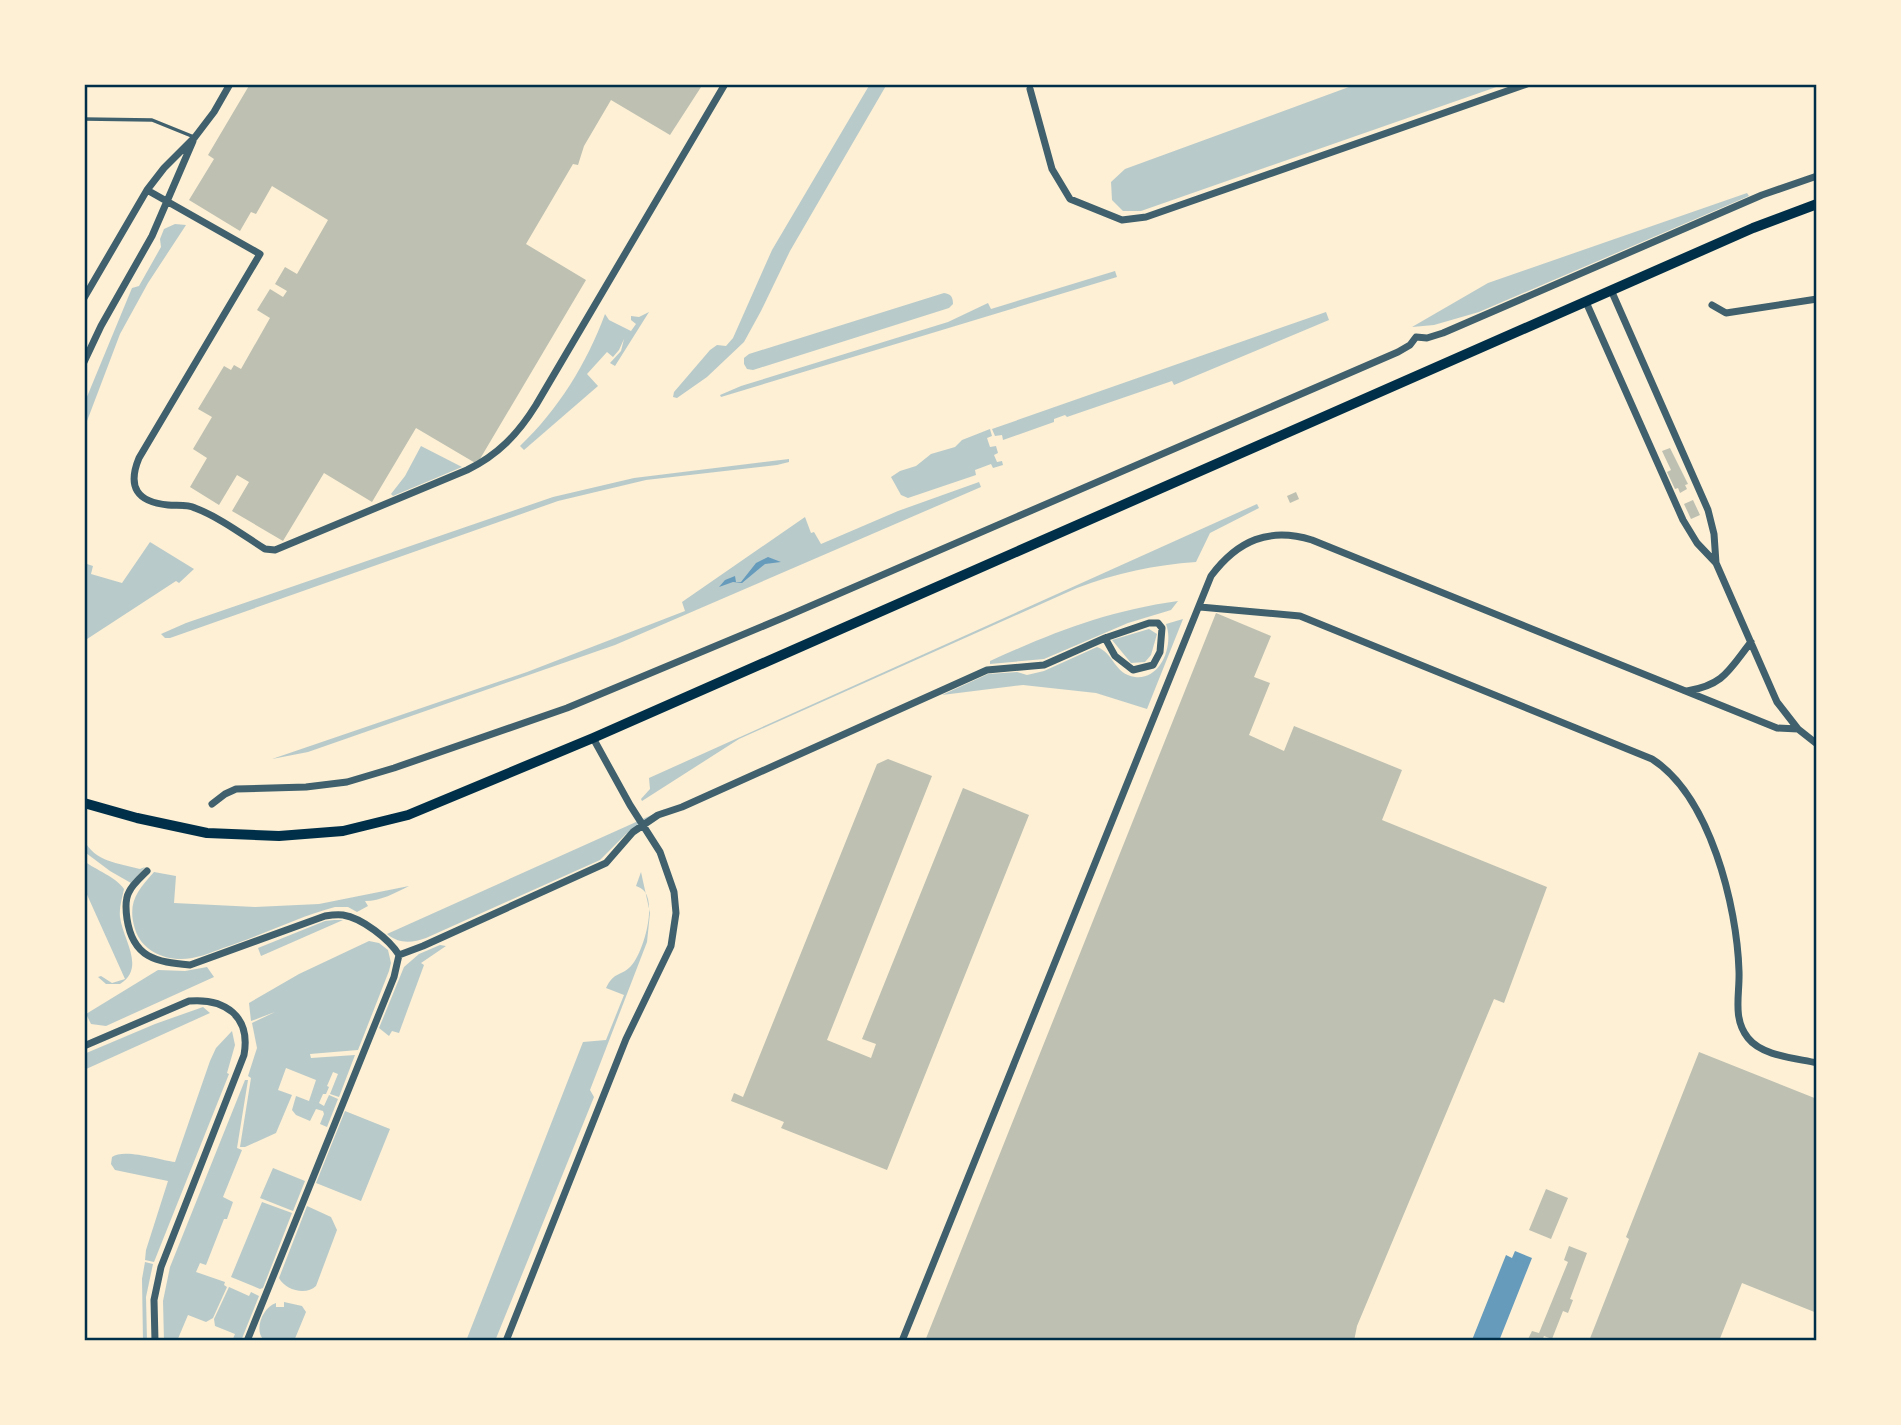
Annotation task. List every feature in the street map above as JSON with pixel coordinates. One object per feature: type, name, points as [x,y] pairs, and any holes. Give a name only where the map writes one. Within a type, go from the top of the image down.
[{"type":"main road","points":[[84,803],[207,833],[279,836],[343,831],[408,815],[593,738],[1753,228],[1817,204]]},
{"type":"street","points":[[84,298],[148,190],[164,168],[195,137],[230,84]]},
{"type":"street","points":[[148,190],[260,254],[139,458],[133,483],[137,492],[146,500],[165,505],[193,506],[265,549],[275,550],[467,470],[510,441],[536,404],[724,84]]},
{"type":"street","points":[[1030,89],[1052,169],[1070,199],[1122,219],[1146,217],[1527,84]]},
{"type":"street","points":[[84,362],[101,326],[152,236],[195,137]]},
{"type":"street","points":[[212,804],[236,789],[306,787],[347,782],[567,708],[797,612],[1398,352],[1410,345],[1416,337],[1427,338],[1443,333],[1762,195],[1817,176]]},
{"type":"street","points":[[1611,290],[1708,510],[1714,534],[1716,564]]},
{"type":"street","points":[[1712,305],[1726,313],[1817,299]]},
{"type":"street","points":[[1586,302],[1683,520],[1697,543],[1716,564],[1777,702],[1798,729],[1817,744]]},
{"type":"street","points":[[902,1341],[1211,576],[1224,558],[1238,546],[1266,537],[1296,535],[1777,728],[1798,729]]},
{"type":"street","points":[[1200,607],[1300,616],[1652,759],[1666,768],[1688,797],[1720,863],[1736,937],[1739,1024],[1750,1040],[1765,1051],[1817,1063]]},
{"type":"street","points":[[399,955],[606,863],[633,832],[658,815],[682,807],[987,670],[1044,665],[1105,639],[1149,623],[1158,623],[1162,628],[1160,652],[1153,665],[1133,670],[1115,656],[1105,639]]},
{"type":"street","points":[[1686,691],[1707,687],[1723,676],[1735,665],[1751,642]]},
{"type":"street","points":[[506,1341],[617,1062],[671,946],[676,913],[674,892],[660,852],[593,738]]},
{"type":"street","points":[[147,871],[128,892],[126,910],[133,943],[148,957],[190,965],[325,916],[341,915],[354,918],[366,926],[395,948],[399,955],[394,977],[247,1341]]},
{"type":"street","points":[[84,1046],[189,1001],[205,999],[220,1003],[234,1013],[243,1027],[246,1043],[244,1055],[161,1267],[154,1300],[155,1341]]},
{"type":"lane","points":[[84,119],[152,120],[195,137]]},
{"type":"shaded area","points":[[870,84],[887,84],[790,251],[744,342],[707,377],[677,398],[673,397],[674,392],[710,350],[717,345],[726,346],[733,338],[772,250]]},
{"type":"shaded area","points":[[1357,84],[1505,84],[1141,211],[1123,211],[1112,200],[1111,182],[1125,169]]},
{"type":"shaded area","points":[[1747,193],[1749,196],[1479,312],[1434,325],[1412,327],[1488,283]]},
{"type":"shaded area","points":[[175,224],[186,225],[148,283],[120,334],[84,429],[84,404],[132,288],[139,286],[161,247],[160,239],[164,229]]},
{"type":"shaded area","points":[[1115,271],[1117,277],[721,397],[720,395],[741,386],[948,322],[988,303],[991,309]]},
{"type":"shaded area","points":[[944,293],[952,298],[953,304],[949,308],[753,370],[747,369],[744,364],[744,358],[749,354]]},
{"type":"shaded area","points":[[649,312],[615,366],[610,363],[621,351],[624,339],[613,357],[607,352],[587,374],[598,386],[524,450],[520,446],[547,417],[570,385],[605,314],[609,320],[631,331],[636,324],[631,320],[631,316],[639,317]]},
{"type":"shaded area","points":[[1326,312],[1329,320],[1174,385],[1172,381],[1067,417],[1065,415],[1054,419],[1054,422],[1003,440],[1002,435],[995,436],[992,429]]},
{"type":"shaded area","points":[[990,429],[992,436],[987,438],[990,447],[996,446],[998,453],[994,455],[997,462],[1002,461],[1003,465],[993,468],[991,464],[975,470],[976,475],[908,498],[901,495],[891,477],[916,466],[931,454],[955,447],[962,440]]},
{"type":"shaded area","points":[[421,446],[462,467],[393,496],[391,494],[405,476]]},
{"type":"shaded area","points":[[789,459],[789,462],[777,465],[646,480],[558,501],[170,638],[161,634],[186,623],[553,497],[634,478]]},
{"type":"shaded area","points":[[979,482],[981,487],[615,645],[308,752],[272,759],[527,672],[685,611],[682,602],[805,517],[811,533],[814,532],[821,544],[898,511]]},
{"type":"shaded area","points":[[1257,504],[1259,508],[1210,533],[1196,562],[1136,570],[1077,588],[739,739],[642,801],[641,799],[650,789],[649,778]]},
{"type":"shaded area","points":[[150,542],[194,569],[179,583],[176,581],[84,641],[84,563],[93,566],[91,574],[122,583]]},
{"type":"shaded area","points":[[1178,601],[1171,610],[1128,623],[1044,659],[990,664],[990,661],[1081,624],[1152,605]]},
{"type":"shaded area","points":[[1183,619],[1147,709],[1096,693],[1023,685],[942,695],[988,674],[1017,672],[1027,675],[1044,671],[1097,647],[1123,672],[1135,677],[1144,676],[1158,667],[1167,651],[1166,624]]},
{"type":"shaded area","points":[[1149,629],[1157,634],[1151,655],[1145,662],[1131,663],[1112,640]]},
{"type":"shaded area","points":[[665,809],[626,834],[600,860],[426,938],[406,942],[387,934]]},
{"type":"shaded area","points":[[84,840],[94,853],[101,857],[140,869],[145,867],[131,883],[86,853]]},
{"type":"shaded area","points":[[84,861],[111,877],[124,889],[120,917],[132,962],[128,977],[120,984],[106,984],[98,977],[101,976],[112,983],[125,979],[84,888]]},
{"type":"shaded area","points":[[154,872],[176,876],[174,903],[255,907],[319,904],[409,886],[382,898],[365,901],[368,906],[357,912],[348,907],[335,907],[208,954],[181,959],[153,952],[142,942],[135,929],[132,912],[135,898]]},
{"type":"shaded area","points":[[641,872],[646,894],[636,886]]},
{"type":"shaded area","points":[[649,909],[647,942],[590,1090],[594,1097],[495,1341],[466,1341],[583,1042],[606,1040],[624,995],[606,988],[615,976],[631,966],[640,951],[647,930]]},
{"type":"shaded area","points":[[343,920],[261,956],[258,948],[325,921]]},
{"type":"shaded area","points":[[369,941],[379,943],[388,950],[391,963],[358,1050],[310,1054],[311,1058],[355,1055],[339,1097],[330,1094],[338,1074],[333,1072],[326,1094],[323,1094],[319,1103],[324,1106],[329,1095],[338,1099],[327,1127],[320,1124],[323,1111],[316,1109],[310,1121],[296,1115],[292,1110],[296,1096],[309,1101],[316,1080],[286,1068],[278,1090],[292,1095],[276,1133],[240,1147],[251,1078],[248,1076],[257,1048],[252,1023],[275,1012],[251,1021],[249,1003],[299,974]]},
{"type":"shaded area","points":[[440,945],[446,946],[421,963],[424,965],[399,1033],[392,1031],[389,1036],[379,1028],[404,967],[419,954]]},
{"type":"shaded area","points":[[207,967],[214,977],[106,1026],[91,1024],[86,1014],[158,970],[185,971]]},
{"type":"shaded area","points":[[203,1007],[210,1013],[84,1070],[84,1054]]},
{"type":"shaded area","points":[[232,1031],[235,1045],[227,1073],[229,1074],[154,1262],[145,1260],[168,1181],[115,1170],[111,1164],[112,1157],[133,1154],[175,1162],[210,1061],[216,1048]]},
{"type":"shaded area","points":[[245,1080],[248,1080],[237,1148],[242,1150],[223,1197],[233,1202],[206,1265],[200,1263],[196,1272],[225,1282],[227,1287],[213,1318],[206,1322],[188,1315],[177,1341],[164,1341],[163,1301],[170,1267]]},
{"type":"shaded area","points":[[345,1111],[390,1129],[361,1201],[316,1183]]},
{"type":"shaded area","points":[[273,1168],[305,1181],[293,1211],[260,1198]]},
{"type":"shaded area","points":[[262,1202],[292,1213],[263,1288],[260,1289],[231,1277]]},
{"type":"shaded area","points":[[307,1206],[331,1217],[337,1230],[316,1286],[301,1291],[286,1286],[279,1278]]},
{"type":"shaded area","points":[[145,1262],[153,1264],[146,1297],[147,1341],[143,1341],[142,1279]]},
{"type":"shaded area","points":[[229,1287],[249,1296],[251,1292],[259,1296],[241,1341],[232,1341],[235,1334],[215,1326],[214,1319]]},
{"type":"shaded area","points":[[284,1302],[302,1306],[306,1312],[294,1341],[263,1339],[259,1330],[261,1319],[271,1305],[276,1303],[276,1307],[284,1307]]},
{"type":"water","points":[[768,557],[781,562],[765,564],[742,583],[733,582],[719,587],[725,580],[735,576],[736,582],[741,582],[756,563]]},
{"type":"water","points":[[1515,1251],[1532,1258],[1499,1341],[1472,1340],[1506,1255],[1512,1258]]},
{"type":"building","points":[[250,84],[703,84],[670,135],[611,100],[584,146],[578,165],[573,164],[526,244],[586,280],[477,464],[416,428],[372,502],[324,473],[283,541],[232,511],[249,482],[237,475],[219,505],[190,487],[207,458],[193,449],[212,417],[198,409],[224,366],[231,370],[234,365],[241,369],[270,318],[257,310],[270,289],[283,297],[287,291],[275,284],[285,267],[297,274],[328,220],[272,186],[256,214],[251,212],[240,231],[189,200],[214,159],[208,155]]},
{"type":"building","points":[[1670,448],[1688,484],[1685,485],[1687,489],[1680,493],[1678,488],[1675,489],[1667,472],[1671,470],[1662,451]]},
{"type":"building","points":[[1296,492],[1299,499],[1290,503],[1287,496]]},
{"type":"building","points":[[1693,500],[1700,515],[1691,519],[1684,504]]},
{"type":"building","points":[[1216,613],[1271,636],[1254,677],[1270,683],[1249,735],[1284,751],[1294,726],[1402,770],[1382,820],[1547,887],[1504,1003],[1494,999],[1357,1326],[1354,1341],[925,1341]]},
{"type":"building","points":[[888,759],[932,776],[827,1040],[871,1058],[876,1044],[862,1039],[963,788],[1029,815],[887,1170],[781,1128],[784,1122],[731,1101],[734,1093],[743,1097],[877,764]]},
{"type":"building","points":[[1699,1052],[1817,1099],[1817,1313],[1742,1283],[1719,1341],[1589,1341],[1629,1239],[1626,1237]]},
{"type":"building","points":[[1546,1189],[1568,1198],[1551,1239],[1529,1230]]},
{"type":"building","points":[[1569,1246],[1587,1253],[1570,1299],[1573,1300],[1568,1313],[1563,1311],[1552,1339],[1544,1336],[1542,1341],[1527,1341],[1532,1331],[1539,1333],[1568,1262],[1564,1260]]}]
